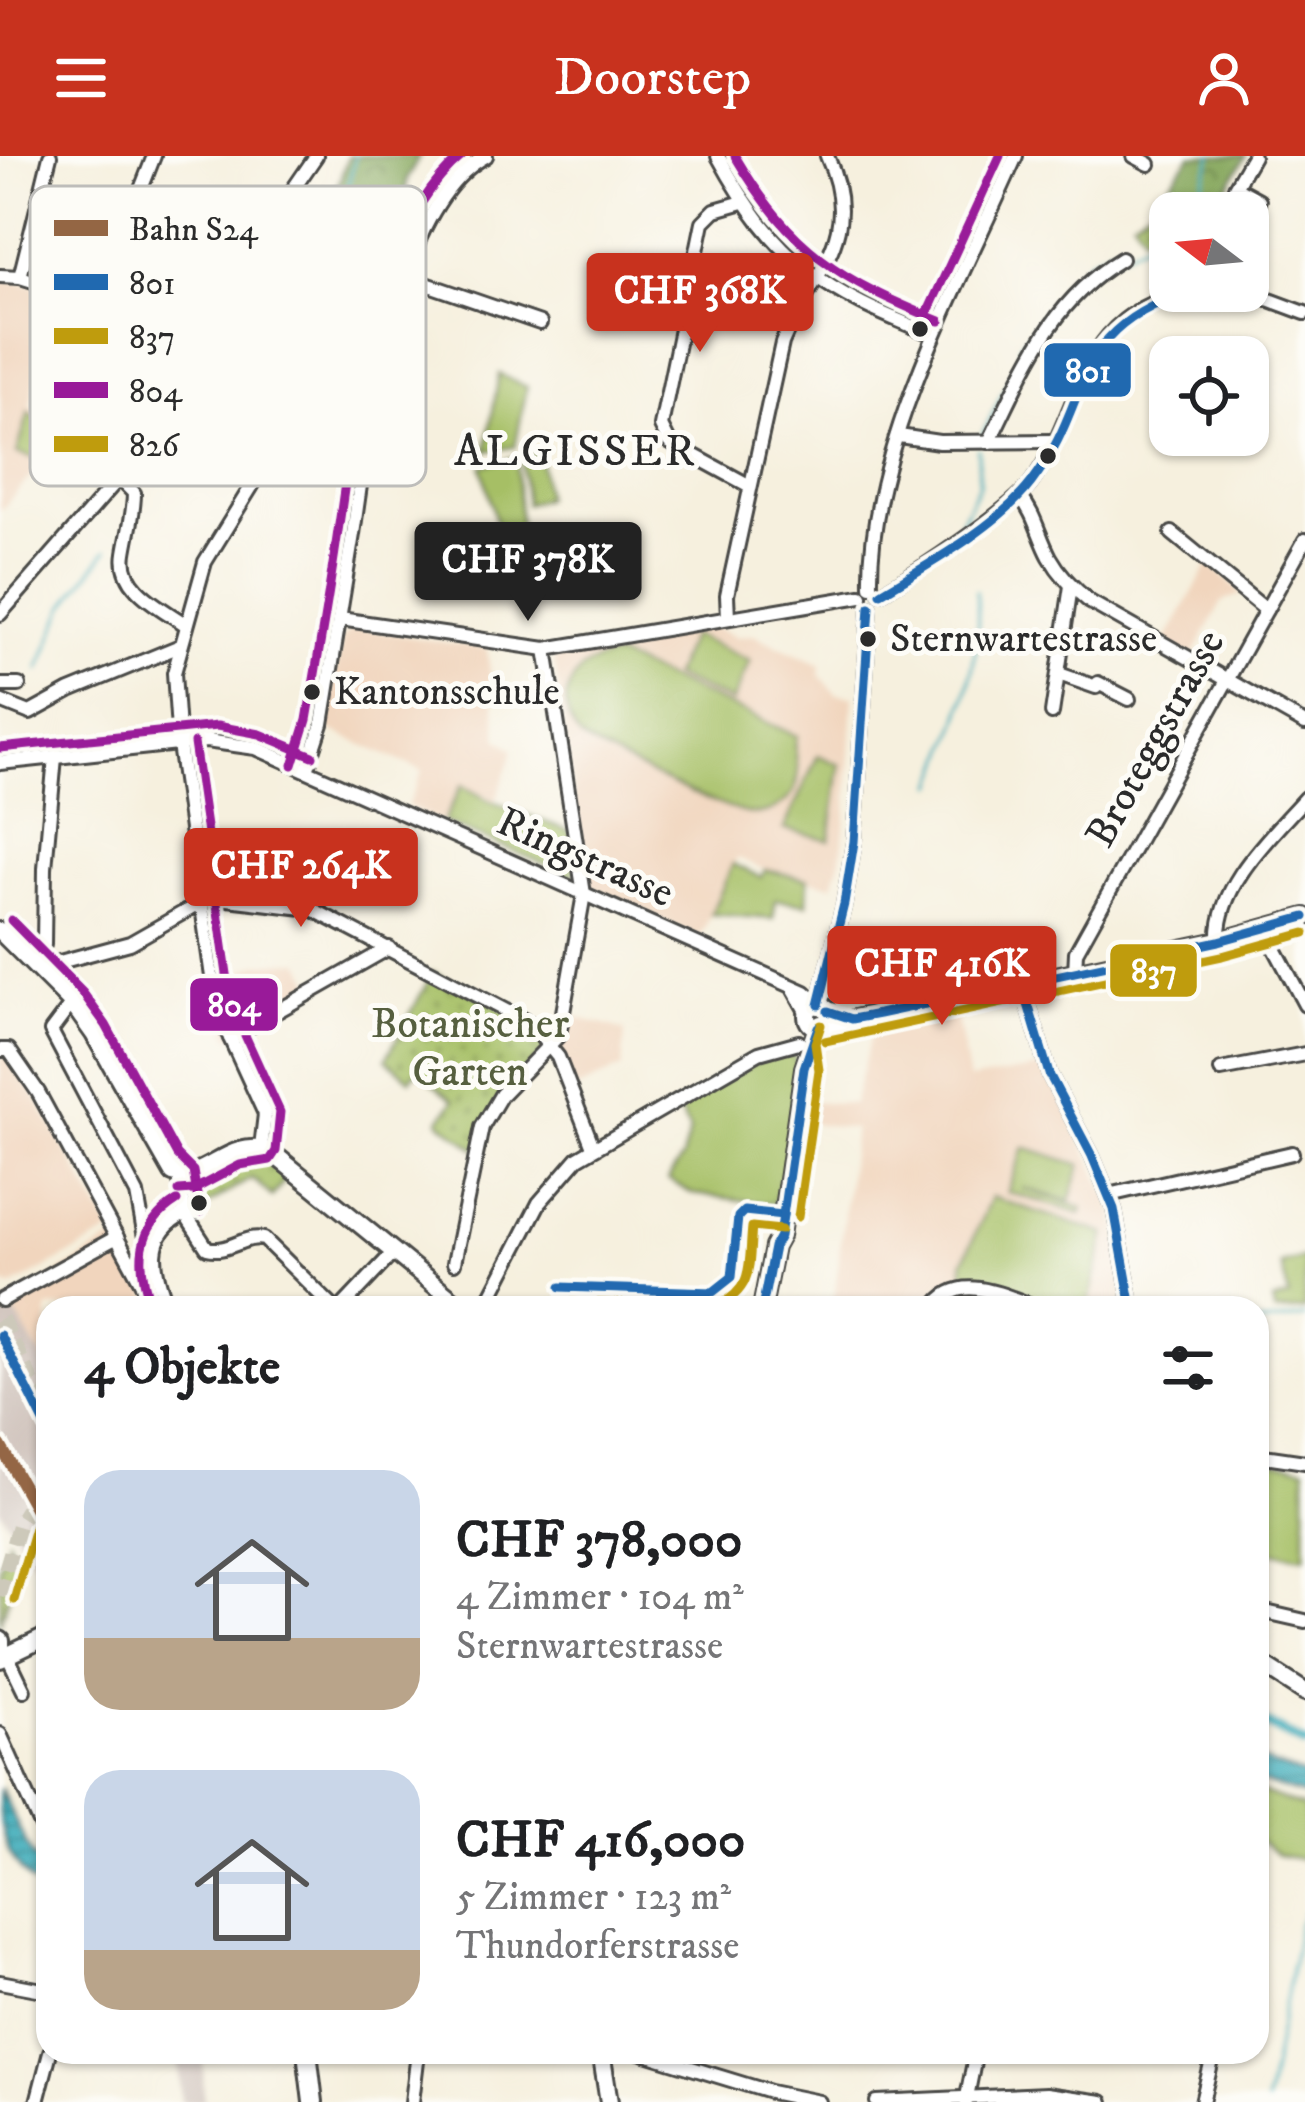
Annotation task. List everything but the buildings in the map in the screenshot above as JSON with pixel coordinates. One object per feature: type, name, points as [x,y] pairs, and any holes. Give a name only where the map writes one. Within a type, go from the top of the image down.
[{"type":"main road","points":[[309,2064],[314,2102]]},
{"type":"street","points":[[43,186],[50,156]]},
{"type":"street","points":[[143,186],[154,156]]},
{"type":"street","points":[[295,186],[316,156]]},
{"type":"street","points":[[426,233],[443,194],[460,173],[486,156]]},
{"type":"street","points":[[718,156],[743,202],[773,242],[816,280],[851,301],[934,335]]},
{"type":"street","points":[[728,617],[727,595],[782,343],[796,308],[836,246],[842,221],[838,178],[827,156]]},
{"type":"street","points":[[765,1296],[779,1236],[811,1017],[844,904],[854,842],[880,507],[934,335],[1016,156]]},
{"type":"street","points":[[1134,156],[1149,164]]},
{"type":"street","points":[[1243,192],[1235,188],[1253,156]]},
{"type":"street","points":[[743,202],[715,210],[703,222],[661,426],[669,442],[749,486]]},
{"type":"street","points":[[20,277],[30,237]]},
{"type":"street","points":[[989,442],[1051,323],[1089,279],[1121,259]]},
{"type":"street","points":[[0,276],[30,280]]},
{"type":"street","points":[[426,285],[540,323]]},
{"type":"street","points":[[1269,300],[1305,313]]},
{"type":"street","points":[[340,619],[545,649],[871,596],[1020,496],[1038,472],[1084,369],[1109,334],[1149,306]]},
{"type":"street","points":[[899,436],[940,442],[1053,441]]},
{"type":"street","points":[[0,614],[112,486]]},
{"type":"street","points":[[126,486],[134,494],[123,560],[126,574],[143,594],[186,625]]},
{"type":"street","points":[[252,486],[205,562],[174,681],[213,984],[230,1038],[265,1114],[261,1148]]},
{"type":"street","points":[[308,770],[322,724],[361,486]]},
{"type":"street","points":[[1020,496],[1050,556],[1071,586],[1090,602],[1305,724]]},
{"type":"street","points":[[1172,533],[1266,610]]},
{"type":"street","name":"Broteggstrasse","points":[[1075,973],[1076,952],[1305,540]]},
{"type":"street","points":[[1292,565],[1305,573]]},
{"type":"street","points":[[1052,713],[1071,586]]},
{"type":"street","points":[[0,701],[30,713],[70,691],[180,646]]},
{"type":"street","points":[[454,1263],[482,1127],[501,1095],[559,1035],[584,895],[545,649]]},
{"type":"street","points":[[1059,674],[1096,687],[1098,682],[1129,699]]},
{"type":"street","points":[[0,685],[19,685]]},
{"type":"street","name":"Ringstrasse","points":[[0,763],[206,741],[243,744],[584,895],[811,1017]]},
{"type":"street","points":[[37,967],[44,944],[44,868],[55,757]]},
{"type":"street","points":[[1219,941],[1219,929],[1244,865],[1305,798]]},
{"type":"street","points":[[37,967],[132,943],[211,897],[304,907],[335,918],[531,1024],[551,1044],[593,1147]]},
{"type":"street","points":[[490,1296],[548,1192],[593,1147],[767,1048],[811,1017],[852,1019],[1219,941],[1305,917]]},
{"type":"street","points":[[1265,930],[1305,1005]]},
{"type":"street","points":[[0,931],[94,1034],[165,1165],[187,1176],[236,1150],[261,1148],[287,1163],[451,1296]]},
{"type":"street","points":[[230,1038],[389,948]]},
{"type":"street","points":[[1022,984],[1049,1074],[1109,1196],[1130,1296]]},
{"type":"street","points":[[67,1007],[51,1031],[137,1194],[147,1293]]},
{"type":"street","points":[[0,1050],[9,1050],[38,1092],[149,1296]]},
{"type":"street","points":[[1221,1070],[1305,1054]]},
{"type":"street","points":[[1109,1196],[1292,1153]]},
{"type":"street","points":[[179,1176],[185,1214],[212,1250],[256,1236],[264,1238],[324,1296]]},
{"type":"street","points":[[163,1296],[156,1239],[161,1228],[185,1214]]},
{"type":"street","points":[[776,1296],[783,1248],[779,1236]]},
{"type":"street","points":[[1,1300],[117,1237]]},
{"type":"street","points":[[349,1296],[394,1252]]},
{"type":"street","points":[[942,1296],[964,1286],[998,1296]]},
{"type":"street","points":[[1269,1457],[1305,1462]]},
{"type":"street","points":[[1269,1613],[1305,1621]]},
{"type":"street","points":[[24,1690],[6,1651],[36,1640]]},
{"type":"street","points":[[1269,1669],[1305,1692]]},
{"type":"street","points":[[0,1734],[36,1814]]},
{"type":"street","points":[[0,1982],[36,1989]]},
{"type":"street","points":[[37,2102],[47,2064]]},
{"type":"street","points":[[412,2102],[417,2064]]},
{"type":"street","points":[[603,2064],[609,2102]]},
{"type":"street","points":[[678,2064],[819,2102]]},
{"type":"street","points":[[966,2100],[974,2064]]},
{"type":"street","points":[[1202,2102],[1211,2064]]},
{"type":"street","points":[[877,2102],[1046,2094],[1102,2102]]},
{"type":"shaded area","points":[[0,279],[30,284],[30,477],[0,511]]},
{"type":"shaded area","points":[[1209,563],[1242,594],[1222,602],[1191,659],[1164,643]]},
{"type":"shaded area","points":[[713,627],[736,637],[753,635],[821,665],[820,675],[836,694],[853,696],[847,809],[833,885],[765,870],[737,858],[700,937],[587,885],[554,661],[559,655]]},
{"type":"shaded area","points":[[354,628],[487,649],[499,739],[514,749],[496,801],[462,785],[443,822],[407,806],[423,771],[327,729],[342,638]]},
{"type":"shaded area","points":[[301,961],[316,989],[230,1038],[213,984],[260,963]]},
{"type":"shaded area","points":[[955,1009],[969,1080],[1047,1067],[1114,1209],[1130,1296],[1000,1296],[974,1288],[958,1296],[834,1296],[854,1129],[806,1122],[809,1101],[853,1104],[874,1025]]},
{"type":"shaded area","points":[[563,1013],[625,1031],[622,1068],[571,1091],[551,1044]]},
{"type":"shaded area","points":[[9,1056],[112,1232],[11,1287],[0,1283],[0,1057]]},
{"type":"shaded area","points":[[117,1237],[149,1296],[36,1296],[36,1348],[9,1303]]},
{"type":"shaded area","points":[[9,1303],[36,1348],[36,1566],[0,1510],[0,1316]]},
{"type":"shaded area","points":[[178,2064],[203,2064],[204,2102],[181,2102]]},
{"type":"green space","points":[[348,156],[420,156],[406,186],[337,186]]},
{"type":"green space","points":[[1191,156],[1246,156],[1225,192],[1174,192],[1169,184]]},
{"type":"green space","points":[[1149,208],[1149,232],[1144,235],[1133,219]]},
{"type":"green space","name":"ALGISSER","points":[[499,374],[527,387],[515,447],[486,451]]},
{"type":"green space","points":[[29,412],[30,457],[17,453]]},
{"type":"green space","name":"ALGISSER","points":[[521,455],[540,455],[545,498],[526,504]]},
{"type":"green space","name":"ALGISSER","points":[[516,457],[521,538],[506,541],[496,522],[482,466]]},
{"type":"green space","points":[[691,635],[750,661],[732,702],[673,676]]},
{"type":"green space","points":[[618,657],[797,736],[797,782],[789,798],[765,813],[742,812],[668,782],[581,738],[567,711],[571,684],[589,665]]},
{"type":"green space","points":[[818,755],[840,765],[830,840],[784,829]]},
{"type":"green space","points":[[462,785],[490,801],[570,831],[575,877],[443,822]]},
{"type":"green space","points":[[733,864],[761,877],[765,870],[808,879],[807,904],[776,900],[773,919],[711,914]]},
{"type":"green space","name":"Botanischer Garten","points":[[433,972],[531,1024],[551,1044],[501,1095],[477,1150],[439,1121],[454,1100],[418,1071],[410,1079],[386,1059]]},
{"type":"green space","points":[[791,1051],[797,1064],[787,1156],[774,1204],[693,1194],[668,1180],[682,1158],[690,1131],[677,1107]]},
{"type":"green space","points":[[1024,1147],[1081,1165],[1070,1201],[1022,1188],[1083,1208],[1081,1214],[1007,1192]]},
{"type":"green space","points":[[263,1156],[290,1174],[272,1197],[252,1178],[193,1214],[195,1191],[209,1173],[240,1159]]},
{"type":"green space","points":[[991,1197],[1106,1234],[1090,1296],[1031,1296],[964,1274],[963,1262]]},
{"type":"green space","points":[[1305,1258],[1305,1310],[1275,1312],[1273,1302],[1289,1297],[1281,1264]]},
{"type":"green space","points":[[1269,1461],[1305,1467],[1305,1556],[1269,1551]]},
{"type":"green space","points":[[8,1540],[18,1565],[1,1623],[0,1567]]},
{"type":"green space","points":[[1269,1795],[1305,1808],[1305,1860],[1269,1849]]},
{"type":"water","points":[[1269,1763],[1305,1776],[1305,1796],[1269,1785]]},
{"type":"water","points":[[0,1788],[36,1859],[36,1886],[14,1861],[1,1824]]},
{"type":"waterway","points":[[347,186],[355,156]]},
{"type":"waterway","points":[[1201,192],[1212,156]]},
{"type":"waterway","points":[[982,436],[1020,357],[1020,345],[1089,260],[1113,247],[1123,253],[1149,241]]},
{"type":"waterway","points":[[960,524],[979,484],[978,449]]},
{"type":"waterway","points":[[39,670],[65,606],[107,550]]},
{"type":"waterway","points":[[935,785],[973,665],[976,591]]},
{"type":"waterway","points":[[1269,1322],[1305,1317]]},
{"type":"waterway","points":[[1269,1725],[1305,1744]]},
{"type":"waterway","points":[[1266,2102],[1305,1911]]},
{"type":"tunnel","points":[[0,1319],[36,1393]]},
{"type":"tunnel","points":[[0,1596],[21,1522],[36,1499]]},
{"type":"rail line","name":"S24","points":[[0,1445],[36,1510]]},
{"type":"transit line","name":"804","points":[[426,197],[462,156]]},
{"type":"transit line","name":"804","points":[[735,156],[777,216],[821,259],[874,291],[940,321]]},
{"type":"transit line","name":"804","points":[[920,329],[1000,156]]},
{"type":"transit line","name":"801","points":[[881,593],[961,544],[1017,499],[1052,452],[1101,347],[1149,307]]},
{"type":"transit line","name":"804","points":[[293,765],[307,720],[345,486]]},
{"type":"transit line","name":"801","points":[[819,1005],[854,842],[870,607]]},
{"type":"transit line","name":"804","points":[[0,748],[217,726],[260,734],[313,756]]},
{"type":"transit line","name":"804","points":[[179,1191],[193,1190],[240,1165],[270,1160],[276,1151],[280,1112],[238,1020],[228,981],[194,743]]},
{"type":"transit line","name":"801","points":[[828,1011],[852,1019],[879,1014],[1219,941],[1305,917]]},
{"type":"transit line","name":"804","points":[[11,920],[83,993],[106,1025],[177,1155],[193,1171],[200,1212]]},
{"type":"transit line","name":"837","points":[[825,1041],[1222,956],[1305,933]]},
{"type":"transit line","name":"801","points":[[1022,984],[1049,1074],[1114,1209],[1130,1296]]},
{"type":"transit line","name":"837","points":[[798,1217],[819,1070],[815,1043],[821,1025]]},
{"type":"transit line","name":"801","points":[[764,1296],[780,1236],[804,1068],[818,1027]]},
{"type":"transit line","name":"804","points":[[149,1296],[142,1262],[146,1235],[163,1211],[177,1201]]},
{"type":"transit line","name":"801","points":[[561,1287],[713,1292],[732,1277],[738,1217],[744,1211],[783,1215]]},
{"type":"transit line","name":"837","points":[[733,1296],[744,1283],[752,1227],[781,1230]]},
{"type":"transit line","name":"801","points":[[0,1335],[36,1406]]},
{"type":"transit line","name":"826","points":[[14,1600],[36,1526]]},
{"type":"place","name":"Sternwartestrasse","points":[[868,639]]},
{"type":"place","name":"Kantonsschule","points":[[312,692]]},
{"type":"district","name":"ALGISSER","points":[[576,452]]}]
